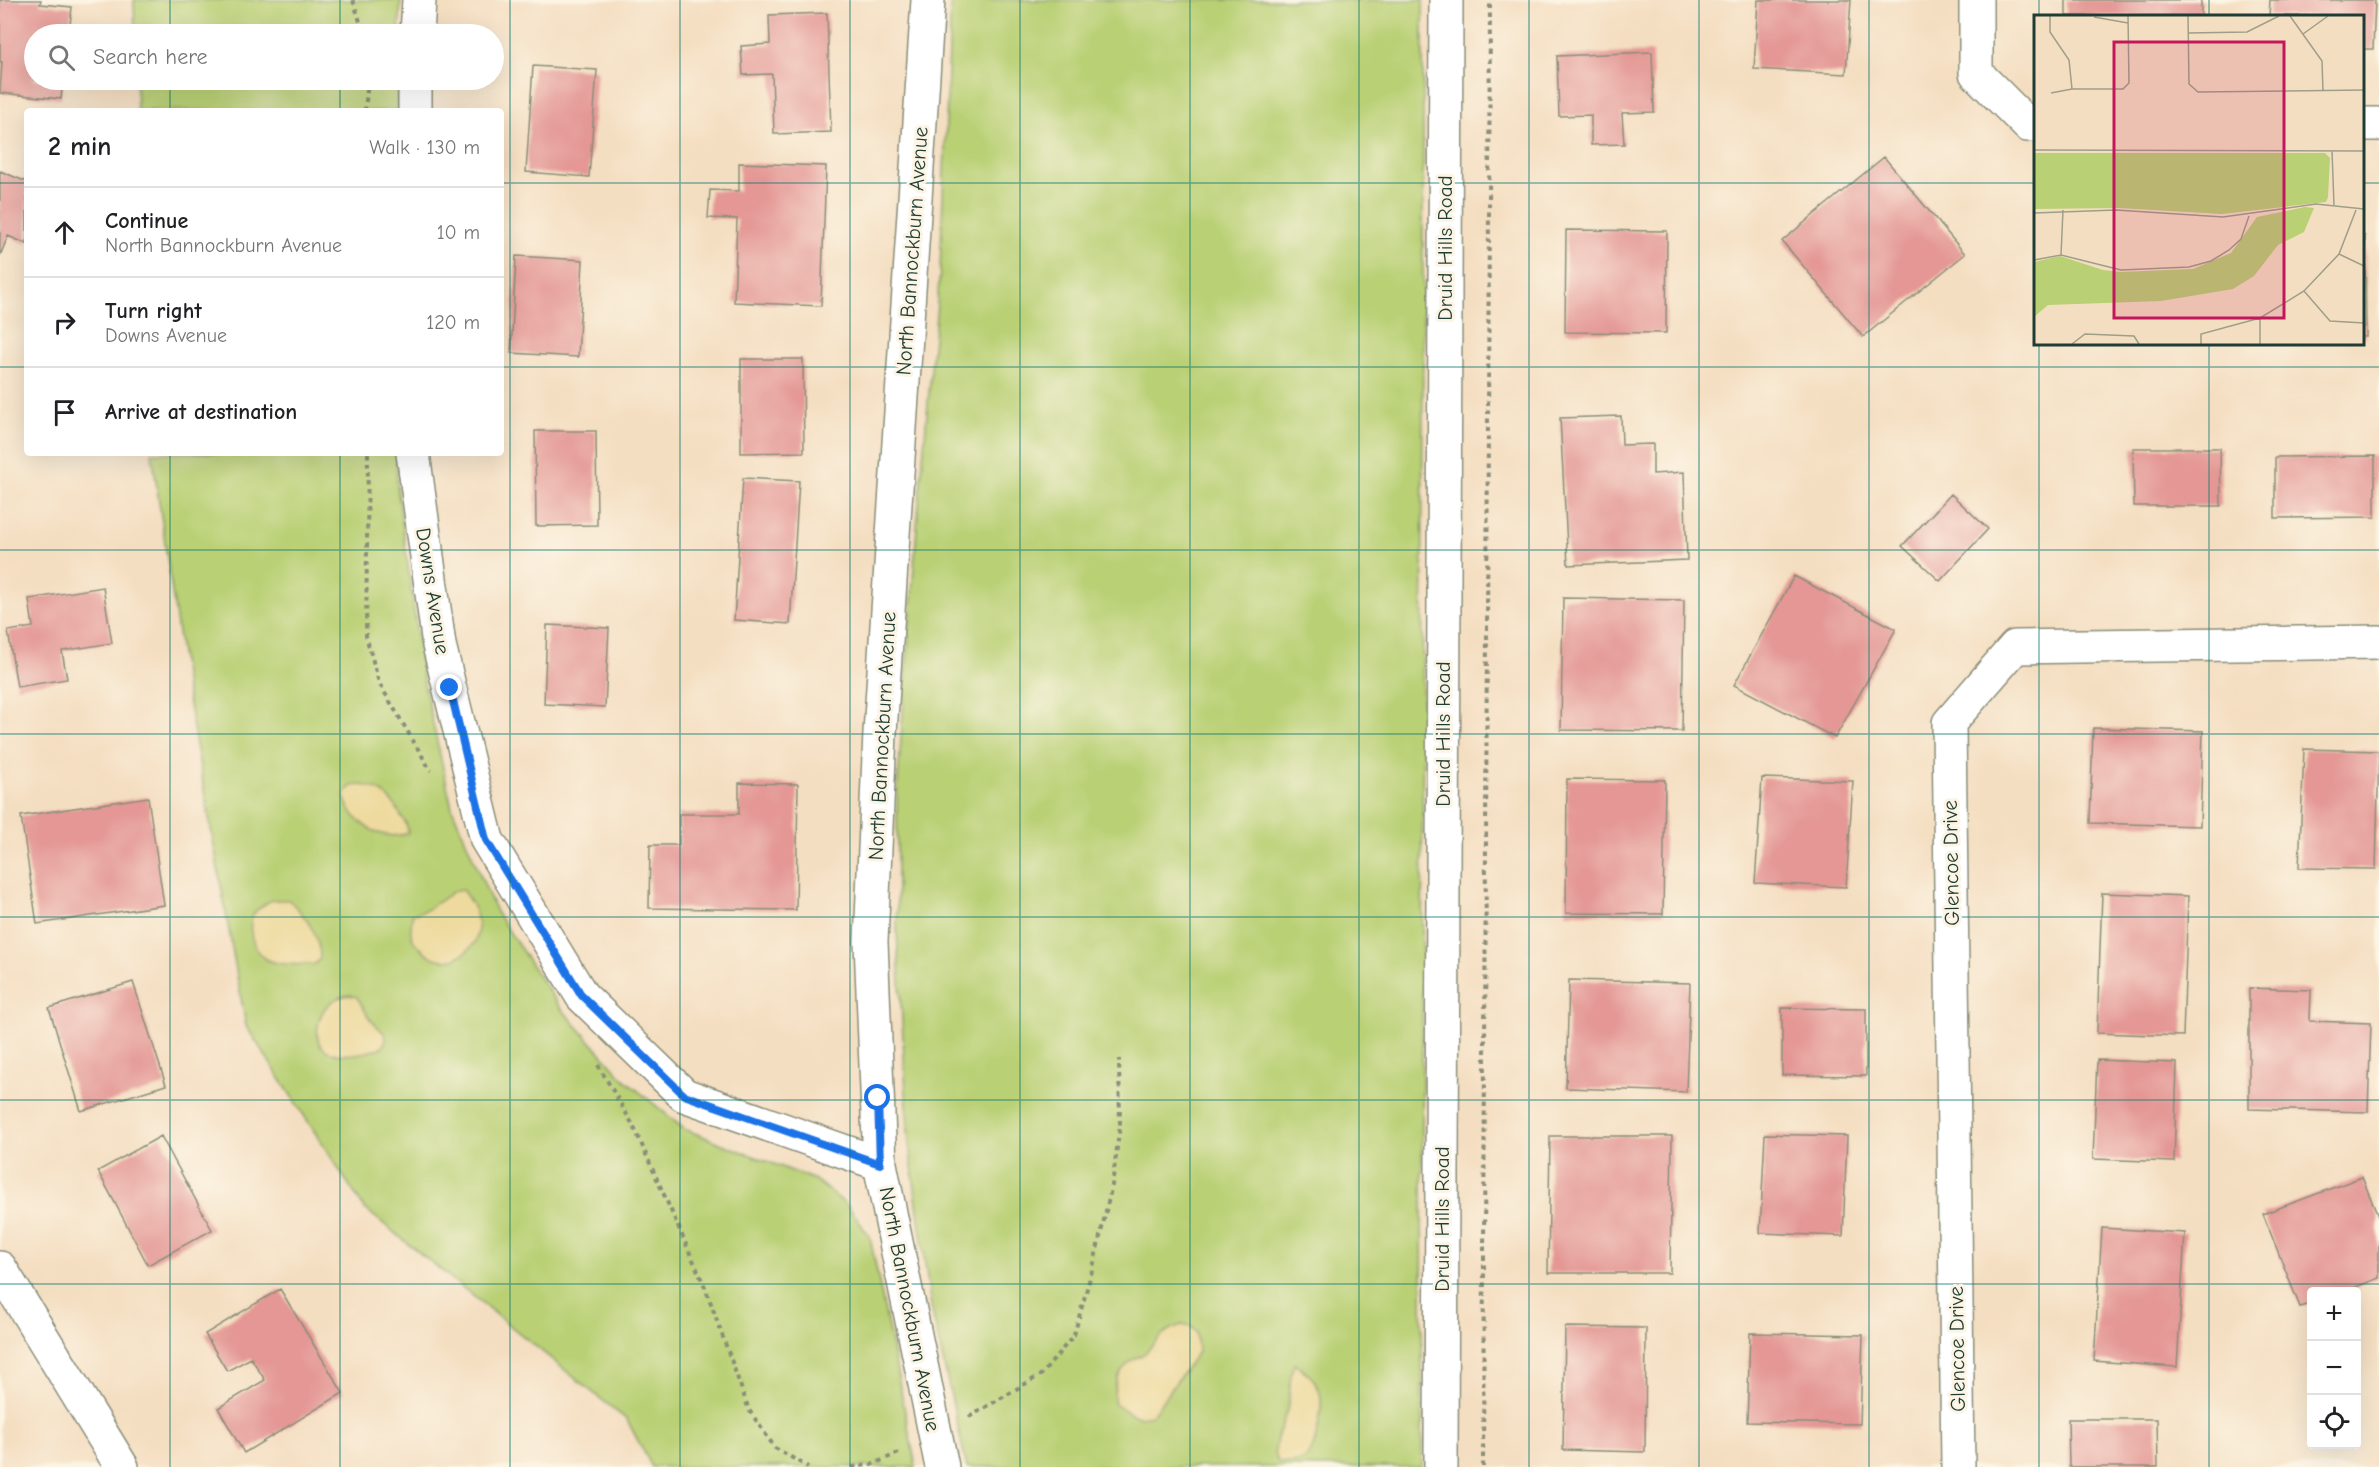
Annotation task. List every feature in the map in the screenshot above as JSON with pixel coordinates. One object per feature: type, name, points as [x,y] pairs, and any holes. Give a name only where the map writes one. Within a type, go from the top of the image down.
[{"type":"street","points":[[418,24],[419,0]]},
{"type":"street","name":"North Bannockburn Avenue","points":[[928,0],[880,733],[872,919],[880,1164],[938,1452]]},
{"type":"street","name":"Druid Hills Road","points":[[1441,1467],[1446,0]]},
{"type":"street","points":[[1976,0],[1976,72],[2028,125],[2034,125]]},
{"type":"street","points":[[415,90],[415,108]]},
{"type":"street","name":"Downs Avenue","points":[[413,456],[439,645],[486,840],[582,996],[684,1095],[880,1164]]},
{"type":"street","name":"Glencoe Drive","points":[[1958,1467],[1949,723],[2015,647],[2379,642]]},
{"type":"street","points":[[0,1268],[122,1467]]},
{"type":"path","points":[[353,0],[361,24]]},
{"type":"path","points":[[1483,1467],[1490,0]]},
{"type":"path","points":[[365,108],[367,90]]},
{"type":"path","points":[[852,1467],[938,1452],[1042,1374],[1074,1335],[1112,1185],[1120,1126],[1119,1059]]},
{"type":"green space","points":[[134,0],[401,0],[400,24],[135,24]]},
{"type":"green space","points":[[951,0],[1423,0],[1422,1467],[967,1467],[931,1307],[909,1144],[897,931],[897,793],[918,514],[940,271]]},
{"type":"green space","points":[[136,90],[397,90],[397,108],[137,108]]},
{"type":"green space","points":[[152,456],[397,456],[397,485],[424,684],[452,808],[496,912],[559,1006],[623,1078],[684,1129],[815,1180],[847,1205],[870,1237],[916,1467],[652,1467],[627,1420],[364,1208],[246,1026],[186,688]]},
{"type":"sand","points":[[361,785],[374,788],[390,799],[406,824],[408,833],[398,836],[378,833],[368,828],[352,813],[344,795],[351,786]]},
{"type":"sand","points":[[462,890],[476,913],[477,936],[465,953],[452,959],[436,958],[425,952],[412,939],[412,915],[428,909],[454,891]]},
{"type":"sand","points":[[272,900],[289,900],[306,919],[319,950],[320,959],[315,964],[276,963],[260,955],[254,944],[251,920],[261,906]]},
{"type":"sand","points":[[349,995],[357,997],[370,1019],[385,1034],[386,1040],[382,1047],[344,1055],[328,1052],[320,1044],[317,1034],[322,1012],[333,1001]]},
{"type":"sand","points":[[1182,1325],[1192,1327],[1196,1332],[1198,1352],[1152,1415],[1139,1417],[1115,1404],[1115,1385],[1124,1368],[1144,1353],[1165,1332]]},
{"type":"sand","points":[[1294,1364],[1317,1385],[1321,1411],[1313,1447],[1306,1458],[1295,1463],[1278,1462],[1276,1441],[1288,1406]]},
{"type":"building","points":[[0,0],[41,0],[40,4],[72,7],[70,24],[24,24],[24,90],[62,90],[61,99],[0,93],[2,62],[0,62]]},
{"type":"building","points":[[1758,0],[1851,0],[1846,74],[1754,69]]},
{"type":"building","points":[[2066,0],[2201,0],[2201,15],[2066,15]]},
{"type":"building","points":[[2270,0],[2375,0],[2373,49],[2364,49],[2364,15],[2269,15]]},
{"type":"building","points":[[827,13],[831,132],[774,134],[772,74],[743,75],[741,46],[770,44],[769,15]]},
{"type":"building","points":[[1652,52],[1654,112],[1622,113],[1624,144],[1591,145],[1591,115],[1559,116],[1557,56]]},
{"type":"building","points":[[533,66],[597,70],[589,177],[526,172]]},
{"type":"building","points":[[1884,157],[1965,254],[1863,337],[1782,241]]},
{"type":"building","points":[[739,163],[826,166],[821,306],[734,302],[737,219],[708,218],[710,190],[739,191]]},
{"type":"building","points":[[0,171],[24,181],[24,243],[8,236],[0,256]]},
{"type":"building","points":[[1566,230],[1667,231],[1666,333],[1565,332]]},
{"type":"building","points":[[2364,236],[2365,236],[2366,337],[2364,337]]},
{"type":"building","points":[[516,256],[583,260],[578,357],[511,353]]},
{"type":"building","points":[[741,359],[803,359],[804,452],[741,453]]},
{"type":"building","points":[[1621,416],[1622,445],[1653,444],[1653,474],[1684,472],[1687,560],[1568,565],[1560,418]]},
{"type":"building","points":[[535,431],[596,431],[597,525],[536,526]]},
{"type":"building","points":[[2133,448],[2220,448],[2221,506],[2134,506]]},
{"type":"building","points":[[2375,456],[2375,517],[2275,518],[2275,457]]},
{"type":"building","points":[[743,478],[799,481],[790,624],[734,620]]},
{"type":"building","points":[[1951,494],[1988,529],[1940,581],[1902,546]]},
{"type":"building","points":[[1794,576],[1896,629],[1835,738],[1734,685]]},
{"type":"building","points":[[103,587],[112,643],[62,651],[67,679],[17,687],[8,631],[33,627],[29,599]]},
{"type":"building","points":[[1563,598],[1684,600],[1682,731],[1561,730]]},
{"type":"building","points":[[547,625],[609,628],[605,707],[544,704]]},
{"type":"building","points":[[2093,728],[2203,731],[2200,826],[2090,823]]},
{"type":"building","points":[[2304,749],[2379,751],[2376,869],[2299,868]]},
{"type":"building","points":[[1762,778],[1853,781],[1846,887],[1755,883]]},
{"type":"building","points":[[1567,779],[1665,780],[1663,914],[1566,913]]},
{"type":"building","points":[[739,783],[798,784],[796,910],[649,908],[650,845],[679,845],[679,814],[739,814]]},
{"type":"building","points":[[148,797],[164,905],[37,924],[21,816]]},
{"type":"building","points":[[2102,893],[2188,896],[2183,1036],[2097,1033]]},
{"type":"building","points":[[1569,980],[1690,983],[1686,1092],[1566,1088]]},
{"type":"building","points":[[133,982],[166,1085],[81,1111],[49,1008]]},
{"type":"building","points":[[2249,988],[2311,990],[2310,1021],[2371,1023],[2368,1112],[2249,1109]]},
{"type":"building","points":[[1782,1008],[1866,1009],[1866,1076],[1782,1075]]},
{"type":"building","points":[[2097,1060],[2177,1063],[2174,1162],[2093,1159]]},
{"type":"building","points":[[1765,1134],[1847,1136],[1843,1236],[1760,1233]]},
{"type":"building","points":[[161,1136],[212,1230],[148,1265],[98,1171]]},
{"type":"building","points":[[1550,1136],[1672,1136],[1670,1273],[1548,1273]]},
{"type":"building","points":[[2362,1177],[2379,1219],[2379,1278],[2356,1287],[2307,1287],[2307,1305],[2300,1307],[2263,1214]]},
{"type":"building","points":[[2102,1228],[2185,1233],[2177,1367],[2094,1361]]},
{"type":"building","points":[[280,1289],[343,1393],[244,1453],[218,1408],[265,1380],[251,1358],[227,1371],[205,1334]]},
{"type":"building","points":[[1565,1327],[1646,1328],[1645,1452],[1563,1450]]},
{"type":"building","points":[[1750,1333],[1863,1335],[1860,1424],[1747,1422]]},
{"type":"building","points":[[2068,1419],[2157,1419],[2158,1467],[2069,1467]]},
{"type":"route","points":[[450,688],[486,840],[582,996],[684,1095],[880,1164],[878,1098]]}]
